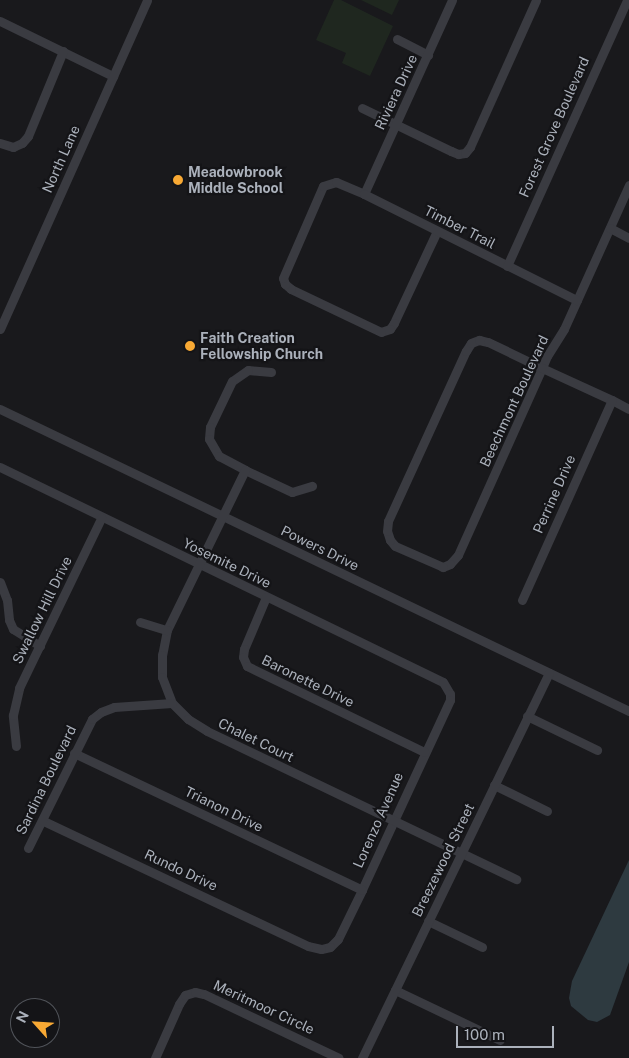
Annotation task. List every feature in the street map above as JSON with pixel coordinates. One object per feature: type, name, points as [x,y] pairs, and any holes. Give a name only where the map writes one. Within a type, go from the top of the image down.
[{"type":"street","name":"North Lane","points":[[0,329],[147,0]]},
{"type":"street","name":"Riviera Drive","points":[[364,194],[452,0]]},
{"type":"street","points":[[362,108],[450,151],[462,153],[470,147],[536,0]]},
{"type":"street","name":"Forest Grove Boulevard","points":[[507,266],[627,0]]},
{"type":"street","points":[[0,21],[113,76]]},
{"type":"street","points":[[397,39],[428,55]]},
{"type":"street","points":[[0,143],[14,146],[22,143],[28,136],[63,50]]},
{"type":"street","name":"Timber Trail","points":[[437,231],[394,323],[390,329],[381,332],[373,330],[291,289],[285,284],[283,278],[323,186],[329,182],[336,182],[364,194],[577,300]]},
{"type":"street","name":"Beechmont Boulevard","points":[[542,368],[488,342],[479,340],[471,344],[466,351],[388,521],[387,531],[390,540],[395,546],[442,567],[450,564],[458,555],[542,368],[577,300],[629,185]]},
{"type":"street","points":[[610,228],[629,238]]},
{"type":"street","points":[[542,368],[629,409]]},
{"type":"street","points":[[272,372],[248,370],[238,375],[227,388],[210,427],[209,439],[213,448],[226,461],[292,492],[312,486]]},
{"type":"street","name":"Perrine Drive","points":[[522,600],[612,400]]},
{"type":"street","name":"Powers Drive","points":[[0,409],[629,711]]},
{"type":"street","name":"Yosemite Drive","points":[[0,467],[101,518],[443,682]]},
{"type":"street","name":"Chalet Court","points":[[245,470],[167,630],[162,655],[162,677],[172,703],[188,719],[207,732],[516,879]]},
{"type":"street","name":"Swallow Hill Drive","points":[[16,746],[13,715],[19,688],[101,518]]},
{"type":"street","points":[[0,582],[7,600],[9,620],[13,629],[40,646]]},
{"type":"street","name":"Baronette Drive","points":[[266,597],[244,649],[243,658],[247,666],[424,752]]},
{"type":"street","points":[[140,622],[167,630]]},
{"type":"street","name":"Breezewood Street","points":[[362,1058],[548,673]]},
{"type":"street","name":"Lorenzo Avenue","points":[[308,946],[321,949],[330,947],[338,939],[450,700],[450,694],[443,682]]},
{"type":"street","name":"Sardina Boulevard","points":[[28,848],[86,728],[101,712],[114,707],[172,703]]},
{"type":"street","points":[[528,716],[597,750]]},
{"type":"street","name":"Trianon Drive","points":[[74,753],[362,890]]},
{"type":"street","points":[[494,785],[547,811]]},
{"type":"street","name":"Rundo Drive","points":[[42,820],[308,946]]},
{"type":"street","points":[[428,921],[482,947]]},
{"type":"street","points":[[395,990],[500,1040]]},
{"type":"street","name":"Meritmoor Circle","points":[[155,1058],[179,1004],[185,995],[195,992],[204,994],[339,1058]]},
{"type":"shaded area","points":[[334,0],[341,0],[393,26],[370,76],[342,63],[346,53],[316,40]]},
{"type":"shaded area","points":[[361,0],[399,0],[392,15]]},
{"type":"shaded area","points":[[629,860],[629,962],[610,1015],[597,1022],[588,1020],[571,1006],[569,998],[572,981]]},
{"type":"place","name":"Meadowbrook Middle School","points":[[178,180]]},
{"type":"place","name":"Faith Creation Fellowship Church","points":[[190,346]]}]
